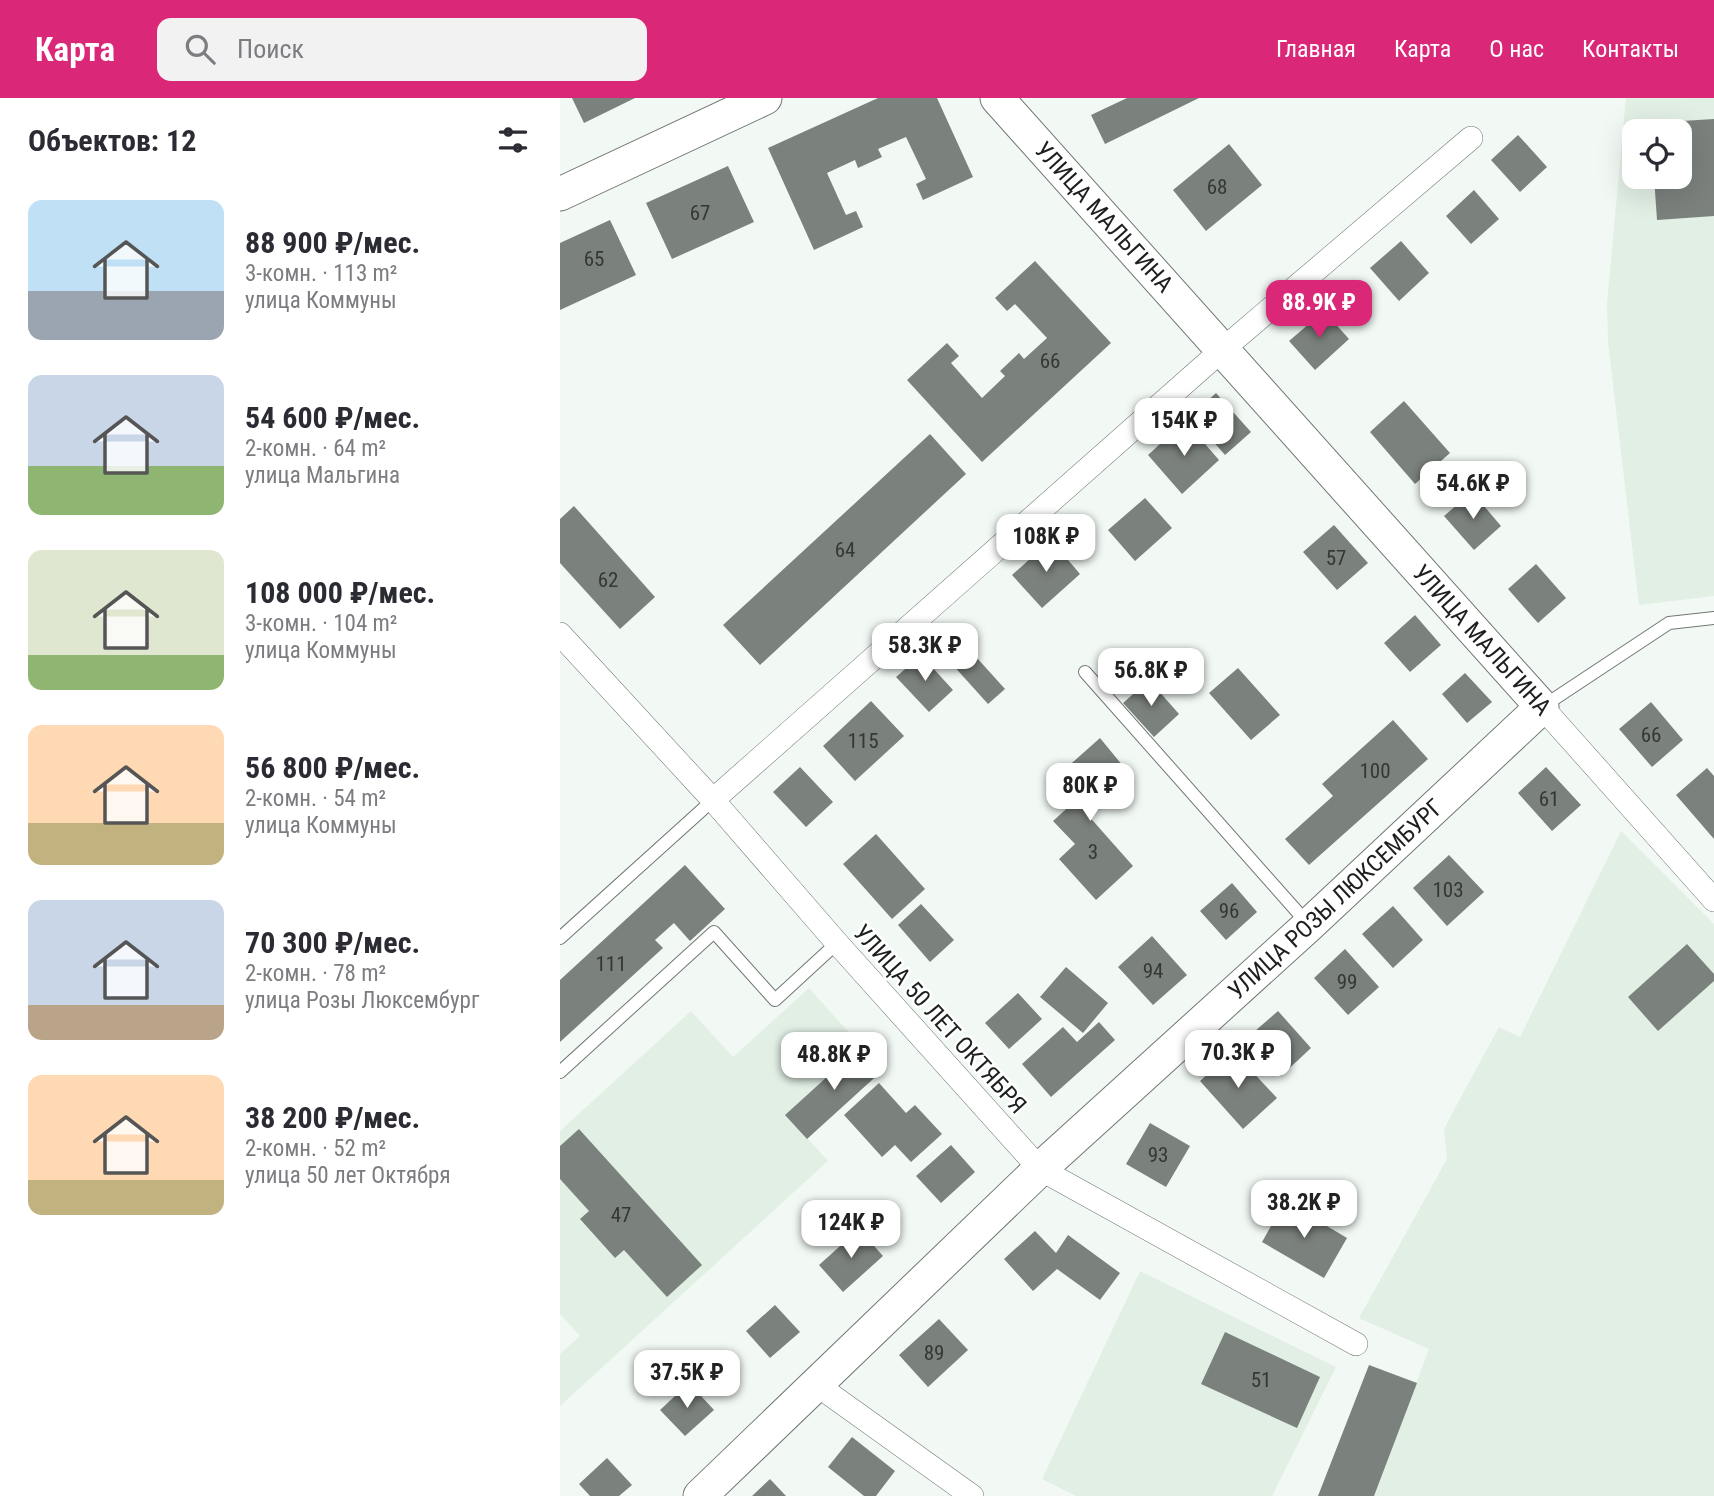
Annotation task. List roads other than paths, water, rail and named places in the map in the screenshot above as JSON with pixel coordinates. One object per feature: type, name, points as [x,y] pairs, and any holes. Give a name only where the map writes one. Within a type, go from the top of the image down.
[{"type":"street","points":[[560,194],[765,98]]},
{"type":"street","name":"УЛИЦА МАЛЬГИНА","points":[[997,98],[1714,900]]},
{"type":"street","points":[[713,800],[1222,349],[1471,138]]},
{"type":"street","name":"УЛИЦА 50 ЛЕТ ОКТЯБРЯ","points":[[560,634],[713,800],[1040,1169],[1356,1344]]},
{"type":"street","name":"УЛИЦА РОЗЫ ЛЮКСЕМБУРГ","points":[[700,1496],[1040,1169],[1309,925],[1542,707]]},
{"type":"street","points":[[817,1385],[972,1496]]},
{"type":"lane","points":[[1542,707],[1669,623],[1714,618]]},
{"type":"lane","points":[[1084,672],[1309,925]]},
{"type":"lane","points":[[560,938],[713,800]]},
{"type":"lane","points":[[560,1072],[714,932],[775,1000],[837,943]]}]
